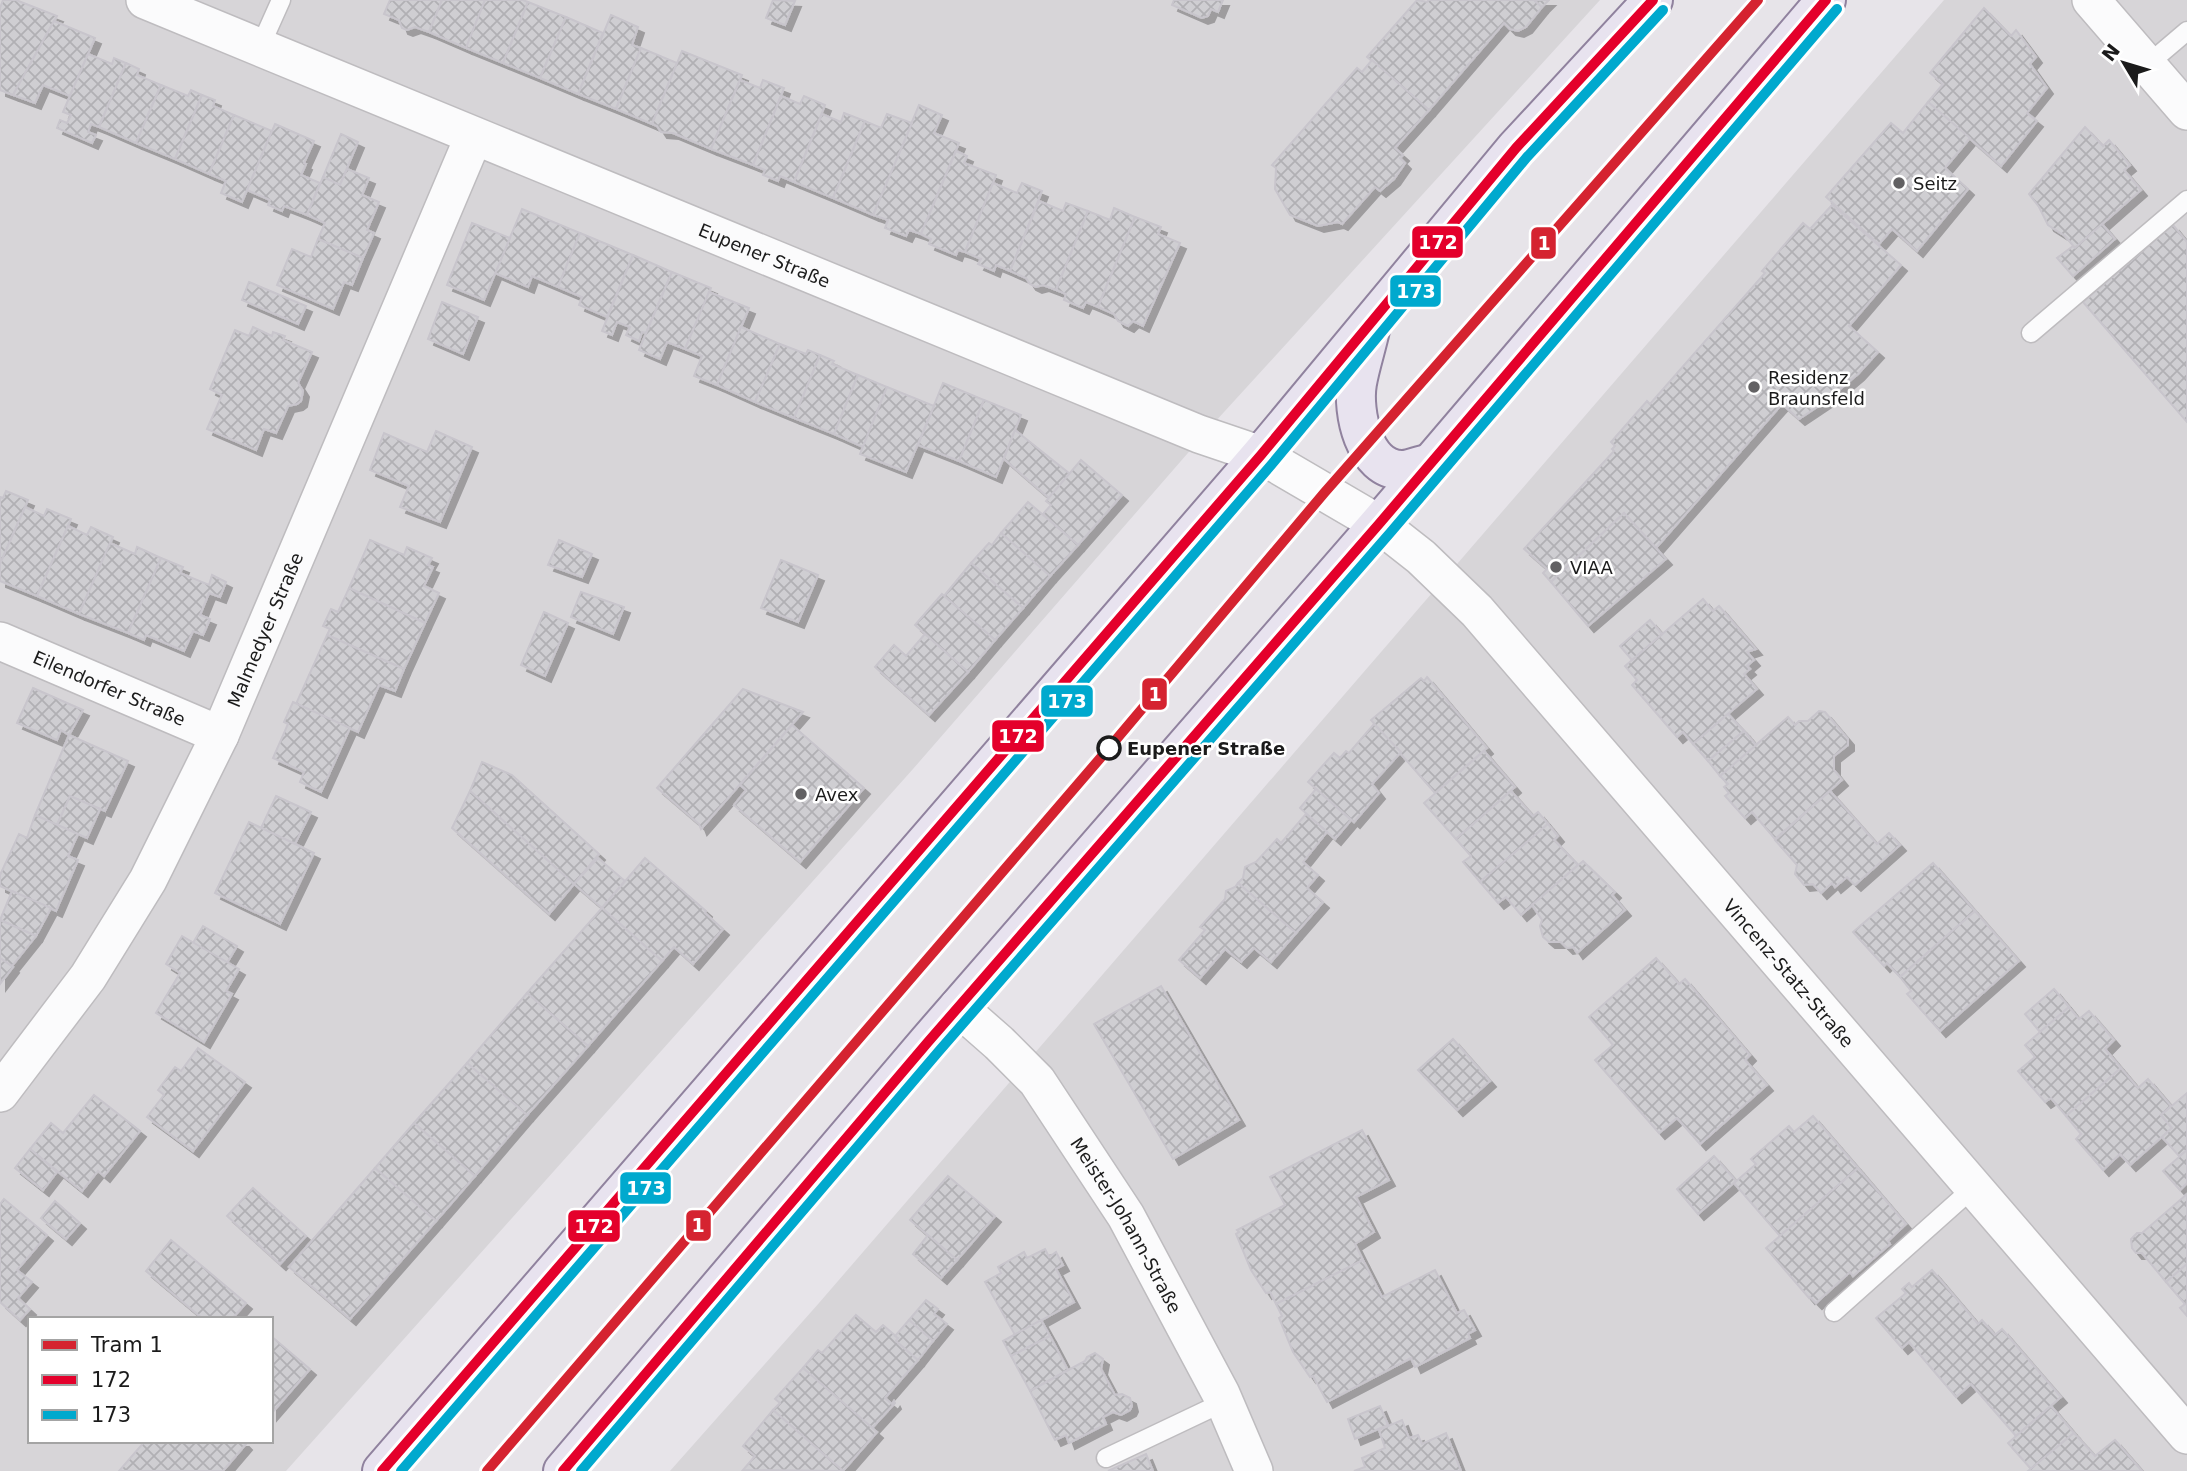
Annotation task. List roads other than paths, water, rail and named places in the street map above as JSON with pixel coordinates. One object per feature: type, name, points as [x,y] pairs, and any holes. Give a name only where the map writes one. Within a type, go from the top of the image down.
[{"type":"main road","points":[[382,1471],[1261,455],[1517,148],[1653,0]]},
{"type":"main road","points":[[563,1471],[958,1007],[1379,524],[1826,0]]},
{"type":"main road","points":[[1373,322],[1356,386],[1359,423],[1366,447],[1385,466],[1402,470],[1429,464]]},
{"type":"street","name":"Eupener Straße","points":[[145,0],[1186,428],[1261,455],[1379,524]]},
{"type":"street","points":[[2091,0],[2187,111]]},
{"type":"street","name":"Malmedyer Straße","points":[[0,1093],[88,977],[148,880],[220,735],[474,136]]},
{"type":"street","name":"Vincenz-Statz-Straße","points":[[1379,524],[1421,557],[1477,611],[2187,1435]]},
{"type":"street","name":"Eilendorfer Straße","points":[[0,640],[220,735]]},
{"type":"street","name":"Meister-Johann-Straße","points":[[958,1007],[1037,1081],[1126,1216],[1224,1402],[1254,1471]]},
{"type":"lane","points":[[260,47],[281,0]]},
{"type":"lane","points":[[2147,65],[2187,31]]},
{"type":"lane","points":[[2031,333],[2187,200]]},
{"type":"lane","points":[[1834,1312],[1973,1188]]},
{"type":"lane","points":[[1106,1458],[1224,1402]]},
{"type":"tram line","name":"1","points":[[487,1471],[1109,748],[1325,492],[1758,0]]},
{"type":"place","name":"Seitz","points":[[1899,183]]},
{"type":"place","name":"Residenz Braunsfeld","points":[[1754,387]]},
{"type":"place","name":"VIAA","points":[[1556,567]]},
{"type":"place","name":"Eupener Straße","points":[[1109,748]]},
{"type":"place","name":"Avex","points":[[801,794]]}]
